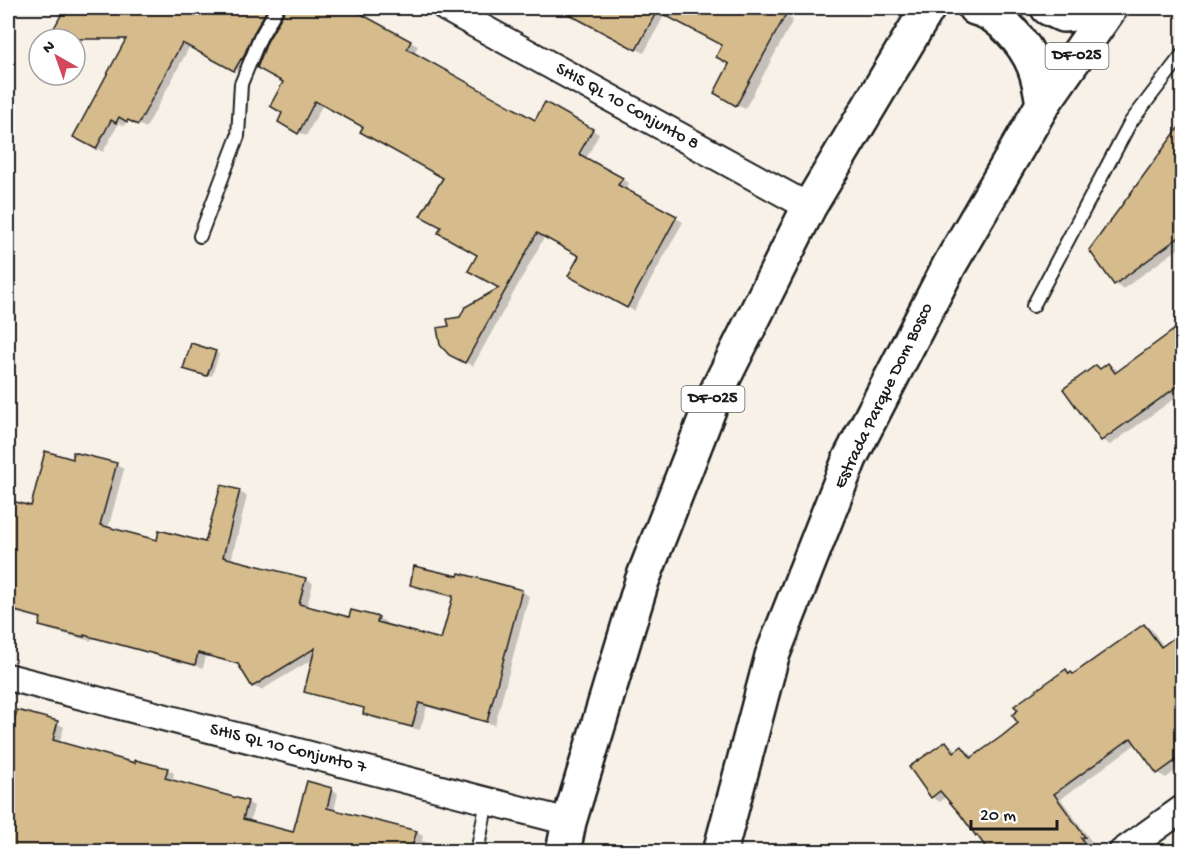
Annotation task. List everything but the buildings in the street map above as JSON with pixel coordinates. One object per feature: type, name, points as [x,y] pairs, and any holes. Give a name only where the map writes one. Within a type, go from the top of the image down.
[{"type":"main road","name":"DF-025","points":[[566,837],[642,581],[713,399],[809,207],[928,8]]},
{"type":"main road","points":[[975,8],[1002,22],[1024,45],[1035,68],[1043,104]]},
{"type":"main road","points":[[1048,8],[1063,15],[1109,8]]},
{"type":"main road","name":"Estrada Parque Dom Bosco","points":[[720,852],[772,657],[850,458],[949,266],[1043,104],[1109,8]]},
{"type":"street","name":"SHIS QL 10 Conjunto 8","points":[[446,8],[809,207]]},
{"type":"street","name":"SHIS QL 10 Conjunto 7","points":[[8,677],[487,801],[566,837]]},
{"type":"street","points":[[1122,852],[1182,809]]},
{"type":"lane","points":[[200,236],[238,136],[241,84],[277,8]]},
{"type":"lane","points":[[1033,306],[1130,123],[1182,55]]},
{"type":"lane","points":[[477,852],[487,801]]}]
